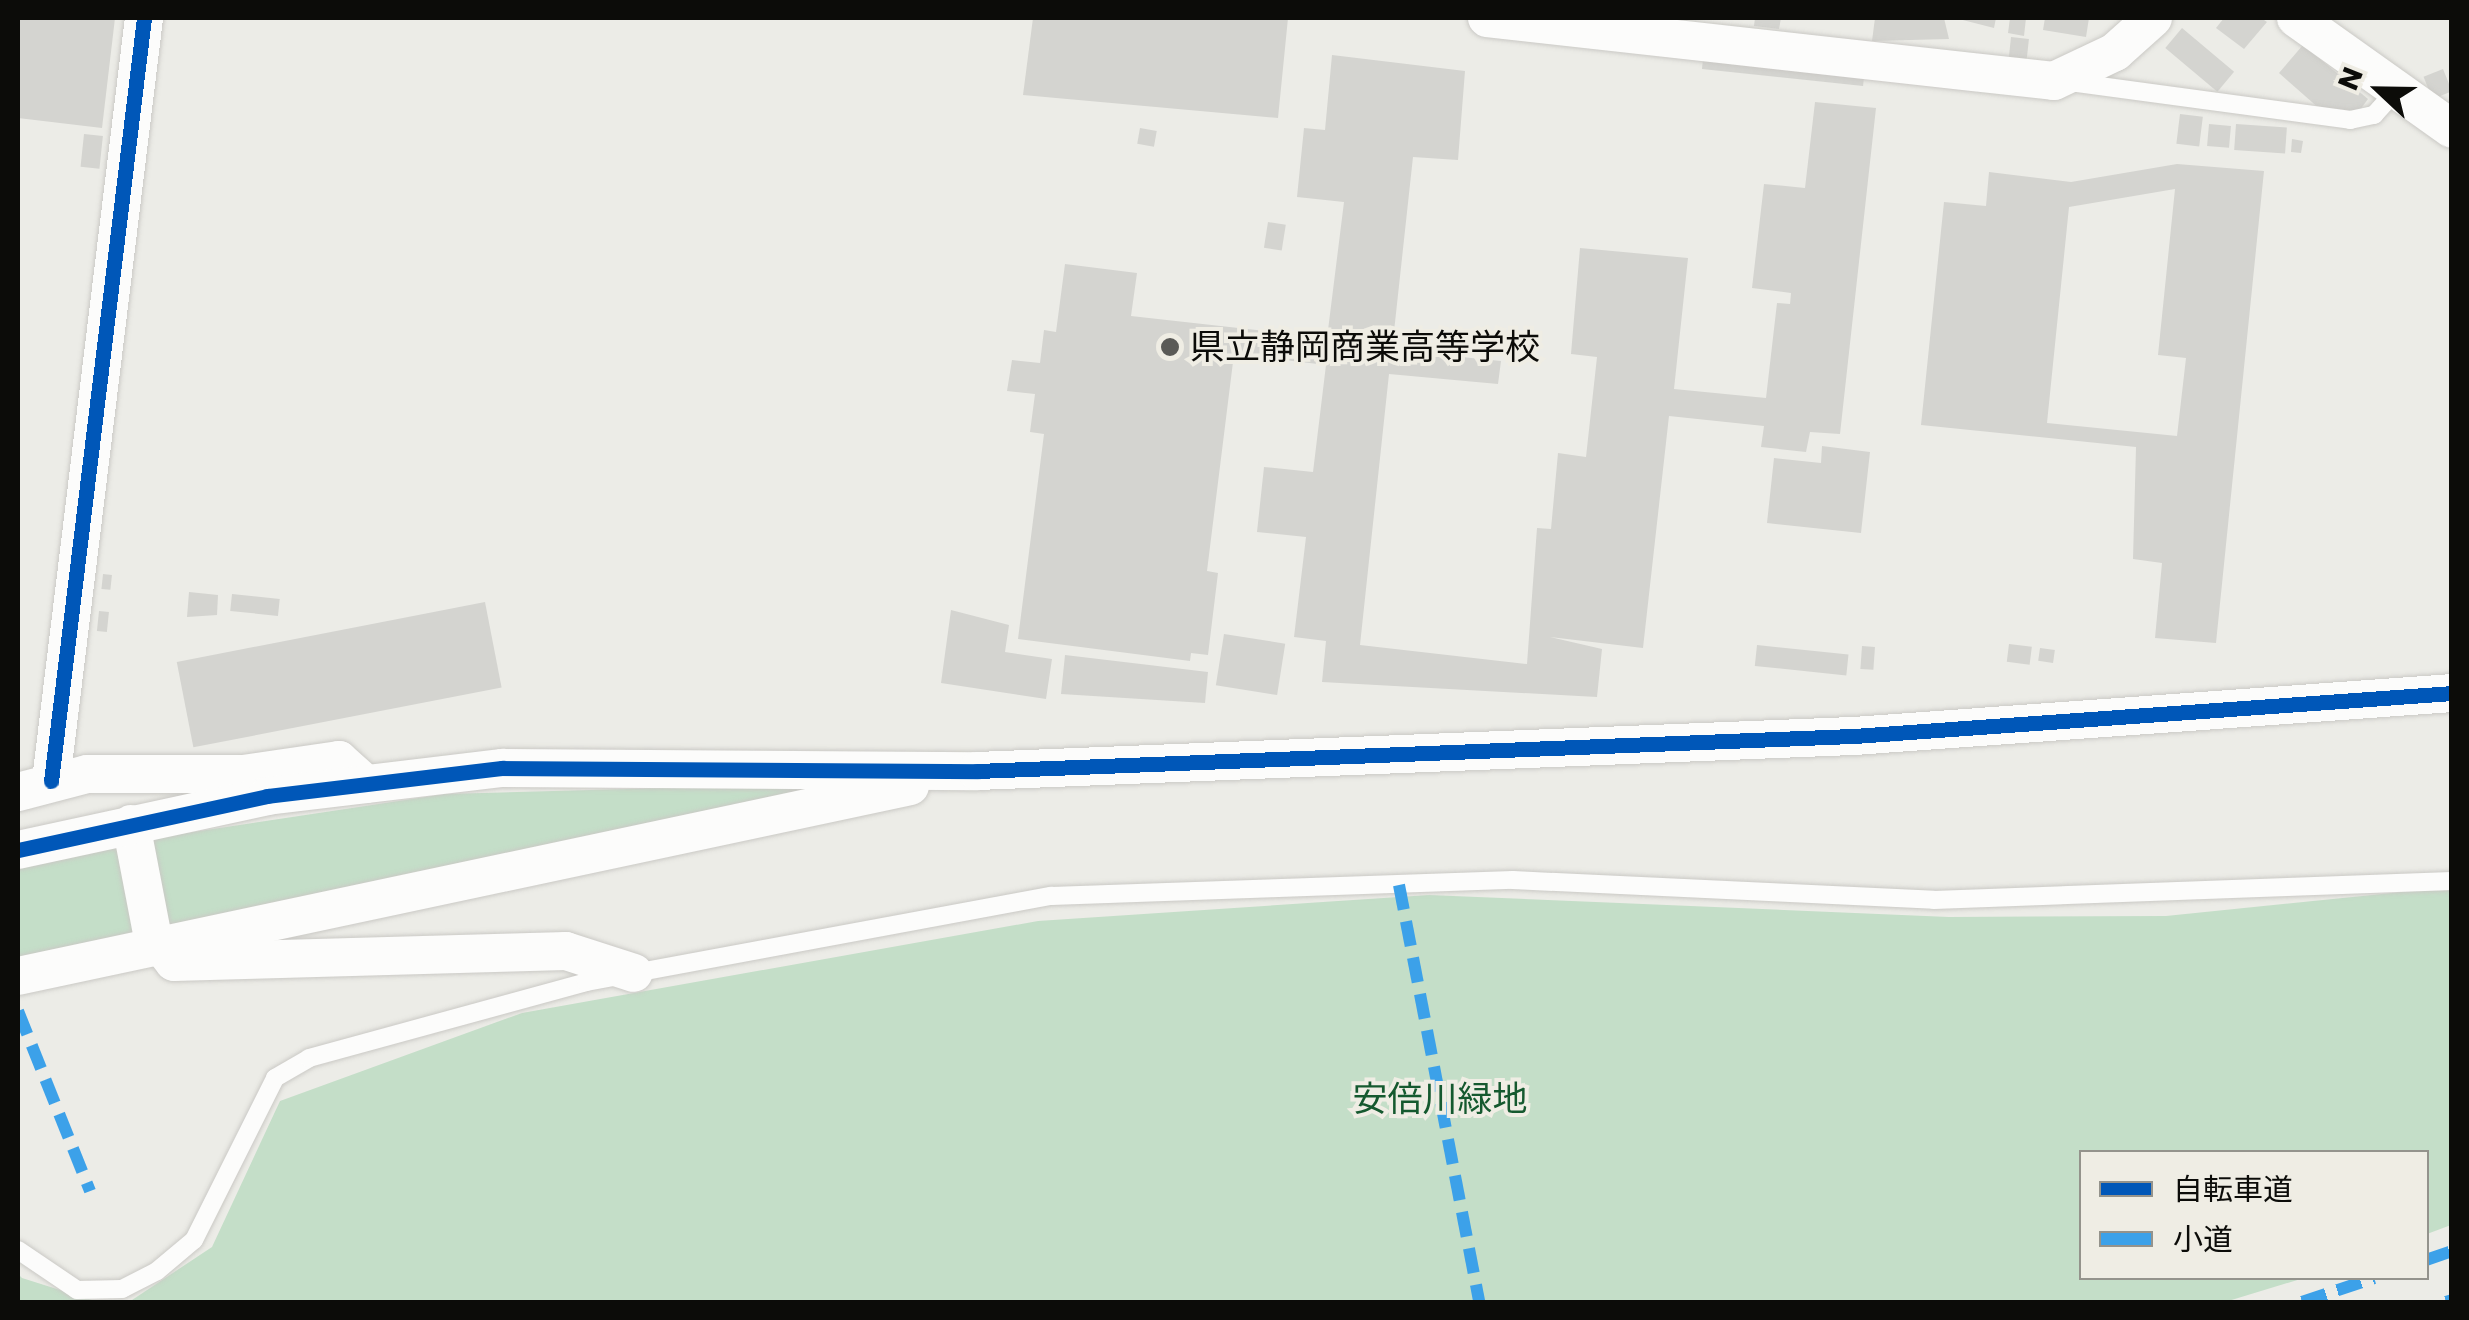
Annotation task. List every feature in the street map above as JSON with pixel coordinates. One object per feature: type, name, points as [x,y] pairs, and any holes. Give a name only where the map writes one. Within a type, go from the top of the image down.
[{"type":"street","points":[[144,18],[34,786],[244,774],[339,760],[366,784]]},
{"type":"street","points":[[1488,18],[2054,81],[2115,52],[2153,18]]},
{"type":"street","points":[[2296,18],[2394,94],[2452,129]]},
{"type":"street","points":[[18,850],[131,824],[366,784],[502,768],[977,772],[1854,736],[2452,693]]},
{"type":"street","points":[[18,976],[977,772]]},
{"type":"street","points":[[131,824],[158,948]]},
{"type":"street","points":[[158,948],[202,967],[566,951],[634,974]]},
{"type":"lane","points":[[2054,81],[2350,120],[2374,115],[2394,94]]},
{"type":"lane","points":[[18,1250],[76,1290],[122,1289],[194,1240],[275,1078],[374,1037],[634,974],[1050,896],[1192,886],[1513,880],[1934,900],[2452,881]]},
{"type":"green space","points":[[883,782],[18,959],[18,864],[107,845],[445,794]]},
{"type":"green space","name":"安倍川緑地","points":[[2451,887],[2451,1225],[2429,1233],[2429,1150],[2079,1150],[2079,1280],[2297,1280],[2225,1302],[129,1302],[212,1247],[280,1101],[522,1013],[1038,921],[1429,895],[1949,917],[2166,916]]},
{"type":"green space","points":[[18,1274],[22,1278],[98,1302],[18,1302]]},
{"type":"building","points":[[18,18],[115,18],[102,128],[18,118]]},
{"type":"building","points":[[1033,18],[1288,18],[1278,118],[1023,95]]},
{"type":"building","points":[[1755,18],[1781,18],[1779,29],[1754,26]]},
{"type":"building","points":[[1875,18],[1944,18],[1949,39],[1872,41]]},
{"type":"building","points":[[1955,18],[1996,18],[1994,28]]},
{"type":"building","points":[[2010,18],[2026,18],[2024,36],[2008,33]]},
{"type":"building","points":[[2045,18],[2089,18],[2086,37],[2043,30]]},
{"type":"building","points":[[2224,18],[2261,18],[2267,22],[2244,49],[2216,28]]},
{"type":"building","points":[[2182,28],[2234,72],[2217,92],[2165,48]]},
{"type":"building","points":[[2011,37],[2029,39],[2026,63],[2008,61]]},
{"type":"building","points":[[2303,45],[2368,99],[2357,114],[2321,110],[2279,73]]},
{"type":"building","points":[[1332,55],[1465,71],[1458,160],[1413,157],[1392,350],[1501,361],[1498,384],[1389,374],[1360,645],[1527,664],[1537,528],[1551,529],[1558,453],[1586,457],[1597,357],[1571,354],[1580,248],[1688,258],[1674,389],[1766,398],[1777,303],[1790,304],[1791,293],[1752,288],[1764,184],[1805,188],[1815,102],[1876,108],[1840,434],[1810,432],[1806,452],[1761,447],[1764,426],[1669,416],[1643,648],[1550,637],[1602,649],[1597,697],[1322,682],[1326,641],[1294,637],[1306,537],[1257,532],[1264,467],[1313,472],[1326,365],[1234,354],[1207,571],[1218,573],[1208,655],[1191,653],[1190,661],[1018,639],[1044,434],[1030,432],[1035,394],[1007,391],[1012,360],[1040,363],[1044,330],[1056,332],[1065,264],[1137,273],[1131,316],[1327,338],[1344,202],[1297,197],[1304,128],[1325,130]]},
{"type":"building","points":[[1703,59],[1864,76],[1863,86],[1702,69]]},
{"type":"building","points":[[2443,69],[2452,91],[2433,99],[2424,77]]},
{"type":"building","points":[[2180,114],[2203,117],[2199,147],[2176,144]]},
{"type":"building","points":[[2209,124],[2231,126],[2229,148],[2207,146]]},
{"type":"building","points":[[2236,124],[2287,128],[2285,153],[2234,150]]},
{"type":"building","points":[[1140,128],[1157,131],[1154,147],[1137,144]]},
{"type":"building","points":[[84,134],[103,136],[99,169],[81,167]]},
{"type":"building","points":[[2292,139],[2303,141],[2301,153],[2291,152]]},
{"type":"building","points":[[2177,164],[2264,171],[2216,643],[2155,638],[2162,563],[2133,559],[2136,447],[1921,425],[1944,202],[1986,206],[1989,172],[2071,182]],"holes":[[[2175,189],[2158,355],[2186,358],[2177,436],[2047,423],[2069,207]]]},
{"type":"building","points":[[1268,222],[1286,225],[1282,250],[1264,248]]},
{"type":"building","points":[[1822,446],[1870,452],[1861,533],[1767,523],[1774,458],[1821,463]]},
{"type":"building","points":[[103,574],[112,575],[110,590],[101,589]]},
{"type":"building","points":[[189,592],[218,595],[217,615],[187,617]]},
{"type":"building","points":[[232,594],[280,599],[278,616],[230,611]]},
{"type":"building","points":[[485,602],[502,687],[193,747],[177,662]]},
{"type":"building","points":[[951,610],[1009,625],[1005,652],[1052,659],[1046,699],[941,683]]},
{"type":"building","points":[[99,611],[109,612],[107,632],[97,631]]},
{"type":"building","points":[[1224,634],[1285,644],[1277,695],[1216,685]]},
{"type":"building","points":[[2009,644],[2032,647],[2030,665],[2007,662]]},
{"type":"building","points":[[1757,645],[1848,655],[1846,676],[1755,666]]},
{"type":"building","points":[[1862,646],[1875,647],[1873,670],[1860,669]]},
{"type":"building","points":[[2040,648],[2055,650],[2053,663],[2038,661]]},
{"type":"building","points":[[1065,655],[1208,672],[1205,703],[1061,694]]},
{"type":"marked path","points":[[1399,885],[1479,1302]]},
{"type":"marked path","points":[[18,1011],[90,1191]]},
{"type":"marked path","points":[[2429,1259],[2452,1251]]},
{"type":"marked path","points":[[2302,1302],[2368,1280]]},
{"type":"marked path","points":[[2446,1302],[2452,1300]]},
{"type":"cycle path","points":[[51,781],[144,18]]},
{"type":"cycle path","points":[[18,850],[267,796],[502,768],[977,771],[1854,736],[2452,693]]},
{"type":"place","name":"県立静岡商業高等学校","points":[[1170,347]]}]
